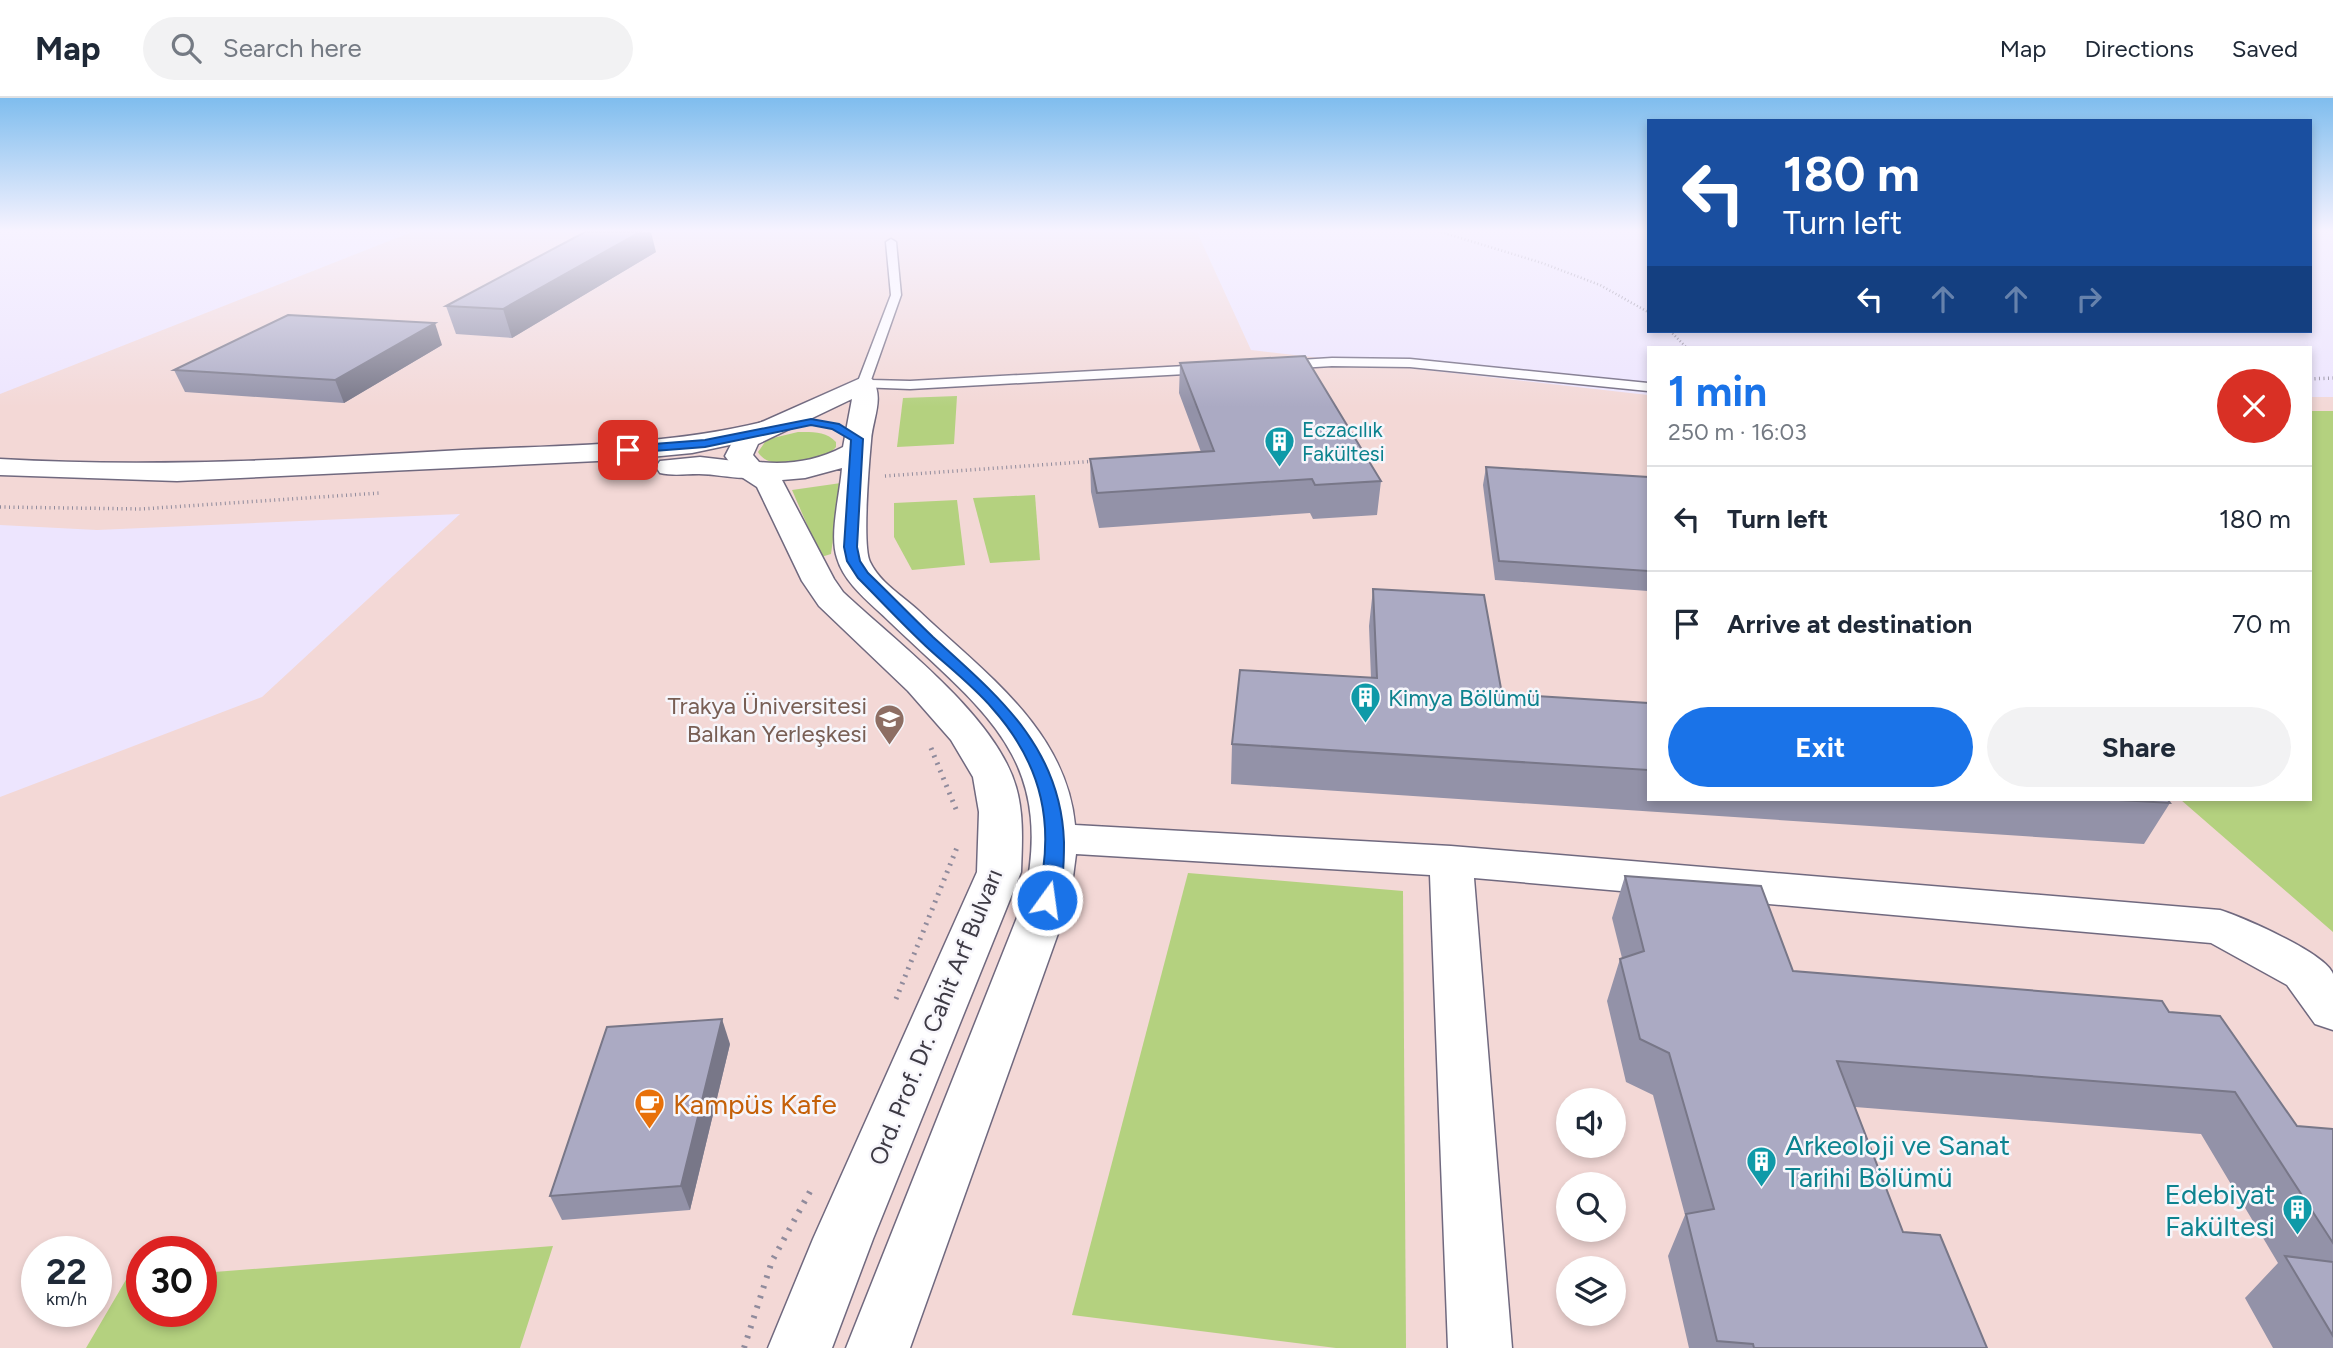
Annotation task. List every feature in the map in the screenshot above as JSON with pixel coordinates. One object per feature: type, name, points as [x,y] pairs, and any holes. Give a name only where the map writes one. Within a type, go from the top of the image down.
[{"type":"street","points":[[750,470],[739,456],[747,439],[863,384],[865,406],[857,456],[850,547],[854,561],[863,576],[997,703],[1019,731],[1036,761],[1054,813],[1055,866],[1047,900],[889,1312],[878,1348]]},
{"type":"street","points":[[0,467],[75,473],[196,472],[628,450],[705,443],[796,423],[823,423],[857,456]]},
{"type":"street","points":[[0,493],[166,495],[700,465],[774,473],[805,471],[857,456]]},
{"type":"street","name":"Ord. Prof. Dr. Cahit Arf Bulvarı","points":[[750,470],[763,476],[770,484],[818,581],[831,599],[953,718],[978,749],[992,776],[1001,807],[999,872],[800,1348]]},
{"type":"street","points":[[1056,838],[1451,861],[2220,927],[2304,972],[2333,1010]]},
{"type":"street","points":[[1451,861],[1480,1348]]},
{"type":"lane","points":[[896,290],[863,384],[910,385],[1223,368]]},
{"type":"lane","points":[[1264,366],[1332,362],[1410,363],[1647,387]]},
{"type":"path","points":[[1609,290],[1647,311]]},
{"type":"path","points":[[1672,333],[1685,346]]},
{"type":"path","points":[[2312,379],[2333,379]]},
{"type":"path","points":[[857,456],[1105,461]]},
{"type":"path","points":[[0,507],[141,509],[392,492]]},
{"type":"path","points":[[928,741],[959,817]]},
{"type":"path","points":[[894,1006],[959,842]]},
{"type":"path","points":[[744,1348],[772,1261],[817,1179]]},
{"type":"shaded area","name":"Trakya Üniversitesi Balkan Yerleşkesi","points":[[264,290],[1224,290],[1251,350],[1647,395],[1647,801],[2312,801],[2312,397],[2333,397],[2333,1348],[0,1348],[0,797],[262,697],[460,514],[97,530],[0,525],[0,394]]},
{"type":"green space","points":[[957,396],[954,444],[897,447],[903,398]]},
{"type":"green space","points":[[2312,411],[2333,411],[2333,932],[2182,801],[2312,801]]},
{"type":"green space","points":[[798,432],[823,434],[836,442],[836,447],[829,453],[809,461],[784,464],[764,458],[758,452],[765,442],[773,438]]},
{"type":"green space","points":[[841,483],[831,554],[821,557],[792,490]]},
{"type":"green space","points":[[1035,495],[1040,560],[990,563],[973,498]]},
{"type":"green space","points":[[957,500],[965,565],[912,570],[894,537],[894,503]]},
{"type":"green space","points":[[1188,873],[1403,891],[1406,1348],[1336,1348],[1072,1315]]},
{"type":"green space","points":[[553,1246],[520,1348],[86,1348],[98,1327],[112,1327],[112,1304],[126,1280],[126,1327],[217,1327],[217,1272]]},
{"type":"building","points":[[475,290],[536,290],[503,309],[446,306]]},
{"type":"building","points":[[288,315],[435,323],[335,380],[174,370]]},
{"type":"building","points":[[1305,356],[1381,481],[1315,485],[1312,479],[1097,493],[1090,459],[1214,451],[1180,363]]},
{"type":"building","points":[[1486,467],[1647,477],[1647,571],[1499,561]]},
{"type":"building","points":[[1373,589],[1484,595],[1502,694],[1647,703],[1647,770],[1232,744],[1240,670],[1377,678]]},
{"type":"building","points":[[2136,801],[2169,801],[2170,803]]},
{"type":"building","points":[[1625,876],[1761,886],[1793,971],[2162,1001],[2169,1012],[2220,1016],[2297,1126],[2333,1129],[2333,1243],[2235,1092],[1837,1061],[1903,1232],[1940,1235],[1987,1348],[1754,1348],[1753,1344],[1717,1341],[1686,1214],[1714,1209],[1669,1053],[1640,1039],[1620,959],[1644,951]]},
{"type":"building","name":"Kampüs Kafe","points":[[722,1019],[681,1186],[550,1196],[607,1027]]},
{"type":"building","points":[[2285,1256],[2333,1262],[2333,1336]]},
{"type":"place","name":"Eczacılık Fakültesi","points":[[1279,469]]},
{"type":"place","name":"Kimya Bölümü","points":[[1365,725]]},
{"type":"place","name":"Trakya Üniversitesi Balkan Yerleşkesi","points":[[890,747]]},
{"type":"place","name":"Kampüs Kafe","points":[[650,1131]]},
{"type":"place","name":"Arkeoloji ve Sanat Tarihi Bölümü","points":[[1762,1188]]},
{"type":"place","name":"Edebiyat Fakültesi","points":[[2298,1237]]},
{"type":"route","points":[[628,450],[705,443],[811,422],[835,426],[857,439],[850,547],[854,561],[863,576],[997,703],[1019,731],[1036,761],[1054,813],[1055,866],[1047,900]]}]
